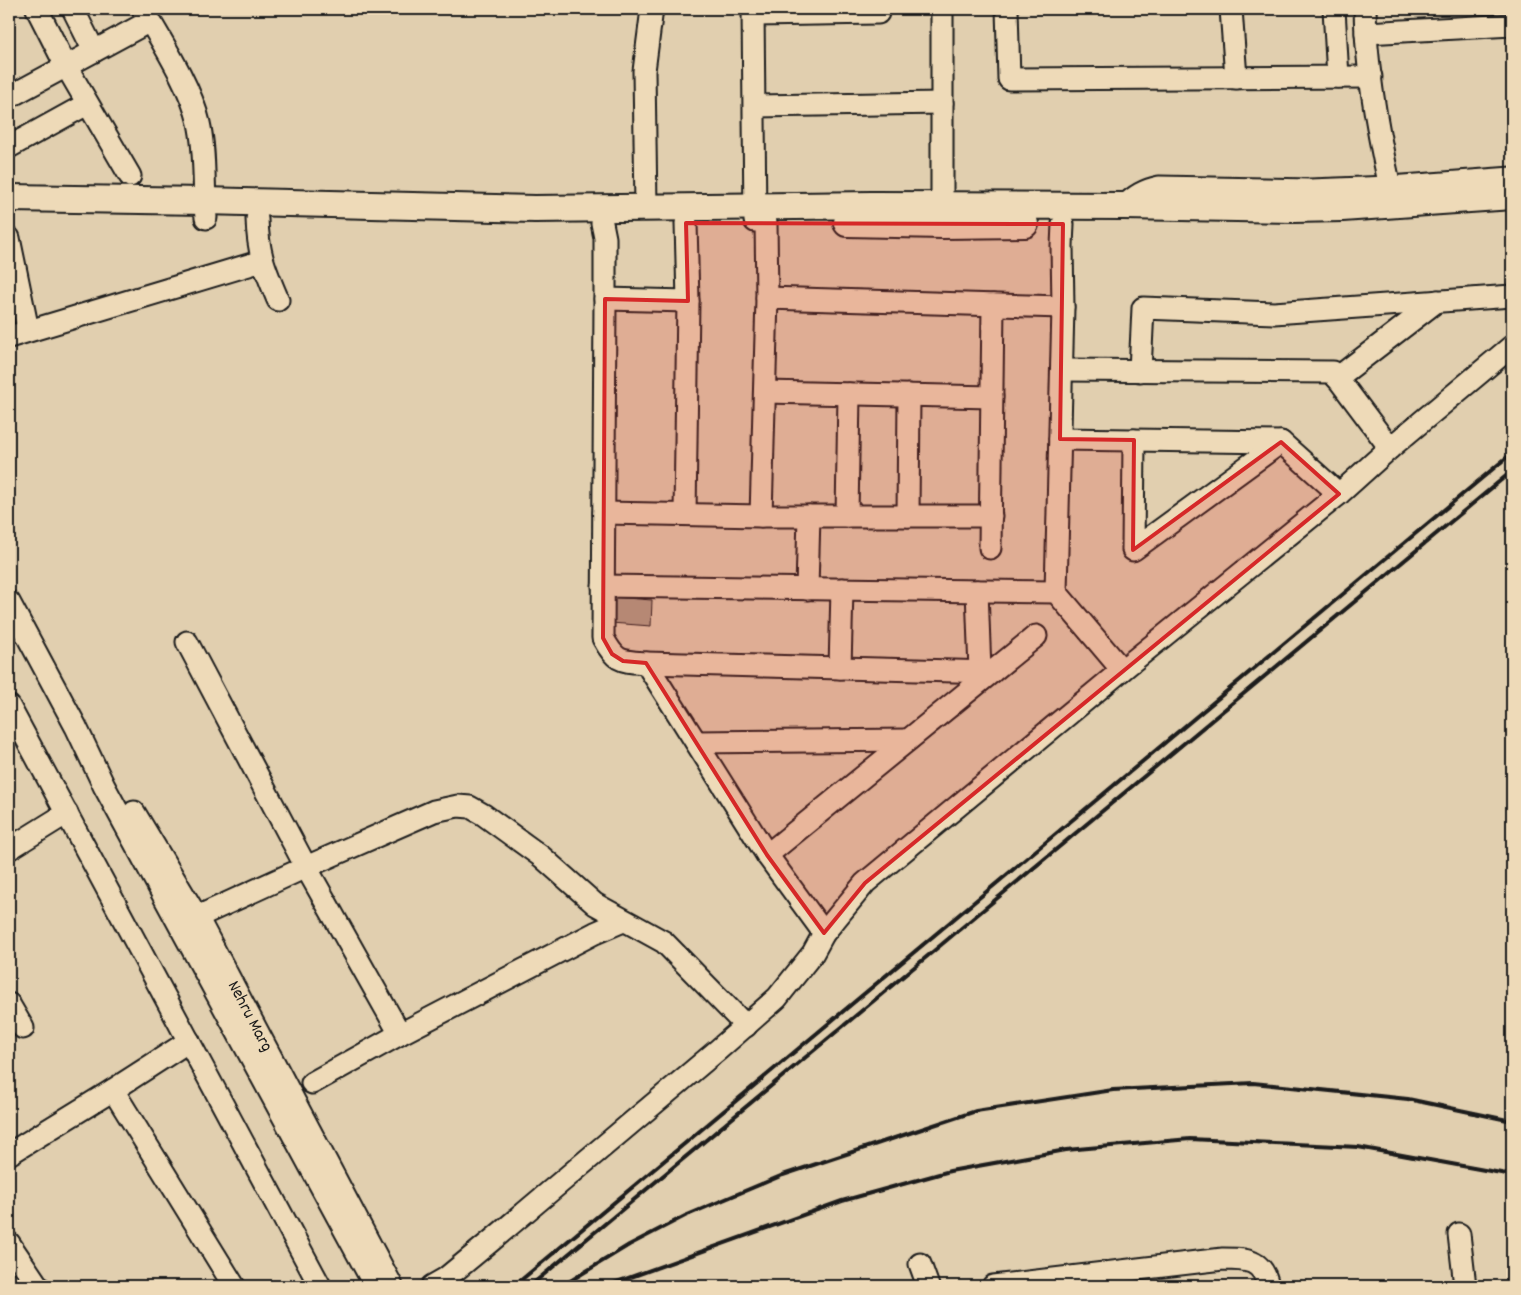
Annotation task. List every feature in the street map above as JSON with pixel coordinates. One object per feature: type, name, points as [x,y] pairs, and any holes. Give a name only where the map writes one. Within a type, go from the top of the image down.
[{"type":"main road","points":[[9,216],[205,210],[257,219],[385,213],[646,207],[759,217],[943,225],[1064,224],[1161,216],[1342,208],[1512,196]]},
{"type":"main road","points":[[9,198],[205,210],[385,213],[532,224],[686,223],[942,206],[1124,206],[1161,216],[1350,225],[1512,214]]},
{"type":"street","points":[[37,9],[87,104],[130,176]]},
{"type":"street","points":[[73,9],[94,51]]},
{"type":"street","points":[[646,207],[644,71],[652,9]]},
{"type":"street","points":[[942,9],[942,206]]},
{"type":"street","points":[[1007,9],[1009,79],[1371,77]]},
{"type":"street","points":[[1231,9],[1236,78]]},
{"type":"street","points":[[1334,9],[1338,77]]},
{"type":"street","points":[[1365,9],[1366,33],[1378,130],[1390,187]]},
{"type":"street","points":[[762,516],[767,298],[759,217],[754,12],[878,13]]},
{"type":"street","points":[[9,97],[94,51],[147,15],[189,93],[195,108],[202,139],[205,210]]},
{"type":"street","points":[[1366,33],[1512,25]]},
{"type":"street","points":[[755,106],[942,103]]},
{"type":"street","points":[[9,147],[87,104]]},
{"type":"street","points":[[1124,206],[1140,193],[1159,187],[1275,190],[1390,187],[1512,178]]},
{"type":"street","points":[[257,219],[258,242],[262,261],[278,300]]},
{"type":"street","points":[[602,223],[605,238],[606,299],[603,638],[612,654],[623,661],[646,663],[986,672]]},
{"type":"street","points":[[685,514],[688,301],[686,223]]},
{"type":"street","points":[[1064,224],[1062,246],[1062,370],[1056,592],[1122,670]]},
{"type":"street","points":[[9,238],[18,334],[262,261]]},
{"type":"street","points":[[1140,371],[1143,308],[1274,313],[1512,296]]},
{"type":"street","points":[[767,298],[1063,307]]},
{"type":"street","points":[[606,299],[688,301]]},
{"type":"street","points":[[1337,378],[1437,301]]},
{"type":"street","points":[[990,548],[993,305]]},
{"type":"street","points":[[432,1286],[446,1278],[491,1241],[777,998],[813,953],[824,933],[865,883],[1122,670],[1339,494],[1390,448],[1512,346]]},
{"type":"street","points":[[1062,370],[1333,372],[1390,448]]},
{"type":"street","points":[[765,392],[992,397]]},
{"type":"street","points":[[847,516],[849,394]]},
{"type":"street","points":[[908,516],[909,395]]},
{"type":"street","points":[[1060,440],[1281,442],[1339,494]]},
{"type":"street","points":[[1134,440],[1133,550],[1281,442]]},
{"type":"street","points":[[604,513],[762,516],[990,516]]},
{"type":"street","points":[[806,589],[809,516]]},
{"type":"street","points":[[604,586],[1056,592]]},
{"type":"street","points":[[840,668],[842,589]]},
{"type":"street","points":[[977,591],[986,672]]},
{"type":"street","points":[[9,602],[76,727],[90,758],[376,1286]]},
{"type":"street","points":[[767,854],[908,740],[986,672],[1036,636]]},
{"type":"street","points":[[187,642],[306,867],[400,1034]]},
{"type":"street","points":[[646,663],[767,854],[824,933]]},
{"type":"street","points":[[10,710],[320,1286]]},
{"type":"street","points":[[696,742],[908,740]]},
{"type":"street","name":"Nehru Marg","points":[[90,758],[127,801],[197,917],[392,1286]]},
{"type":"street","points":[[197,917],[434,811],[458,806],[470,808],[484,815],[524,843],[595,904],[664,942],[746,1026]]},
{"type":"street","points":[[9,849],[67,813]]},
{"type":"street","points":[[312,1083],[400,1034],[623,920]]},
{"type":"street","points":[[9,1004],[23,1028]]},
{"type":"street","points":[[9,1154],[189,1041]]},
{"type":"street","points":[[113,1090],[234,1286]]},
{"type":"street","points":[[1459,1234],[1465,1286]]},
{"type":"street","points":[[9,1243],[38,1286]]},
{"type":"street","points":[[993,1286],[1064,1282],[1223,1259],[1243,1259],[1258,1265],[1266,1277],[1268,1286]]},
{"type":"street","points":[[920,1264],[928,1286]]},
{"type":"highlighted area","points":[[686,223],[1063,224],[1060,439],[1134,440],[1133,550],[1281,442],[1339,494],[865,883],[824,933],[767,855],[646,663],[623,661],[612,654],[603,638],[605,299],[688,301]]},
{"type":"building","points":[[612,597],[652,600],[651,626],[611,623]]},
{"type":"railway","points":[[514,1286],[1512,453]]},
{"type":"railway","points":[[530,1286],[1512,471]]},
{"type":"railway","points":[[562,1286],[629,1245],[685,1216],[783,1175],[976,1111],[1113,1090],[1253,1083],[1408,1099],[1512,1121]]},
{"type":"railway","points":[[606,1286],[842,1201],[950,1171],[1066,1150],[1190,1139],[1358,1147],[1512,1175]]}]
